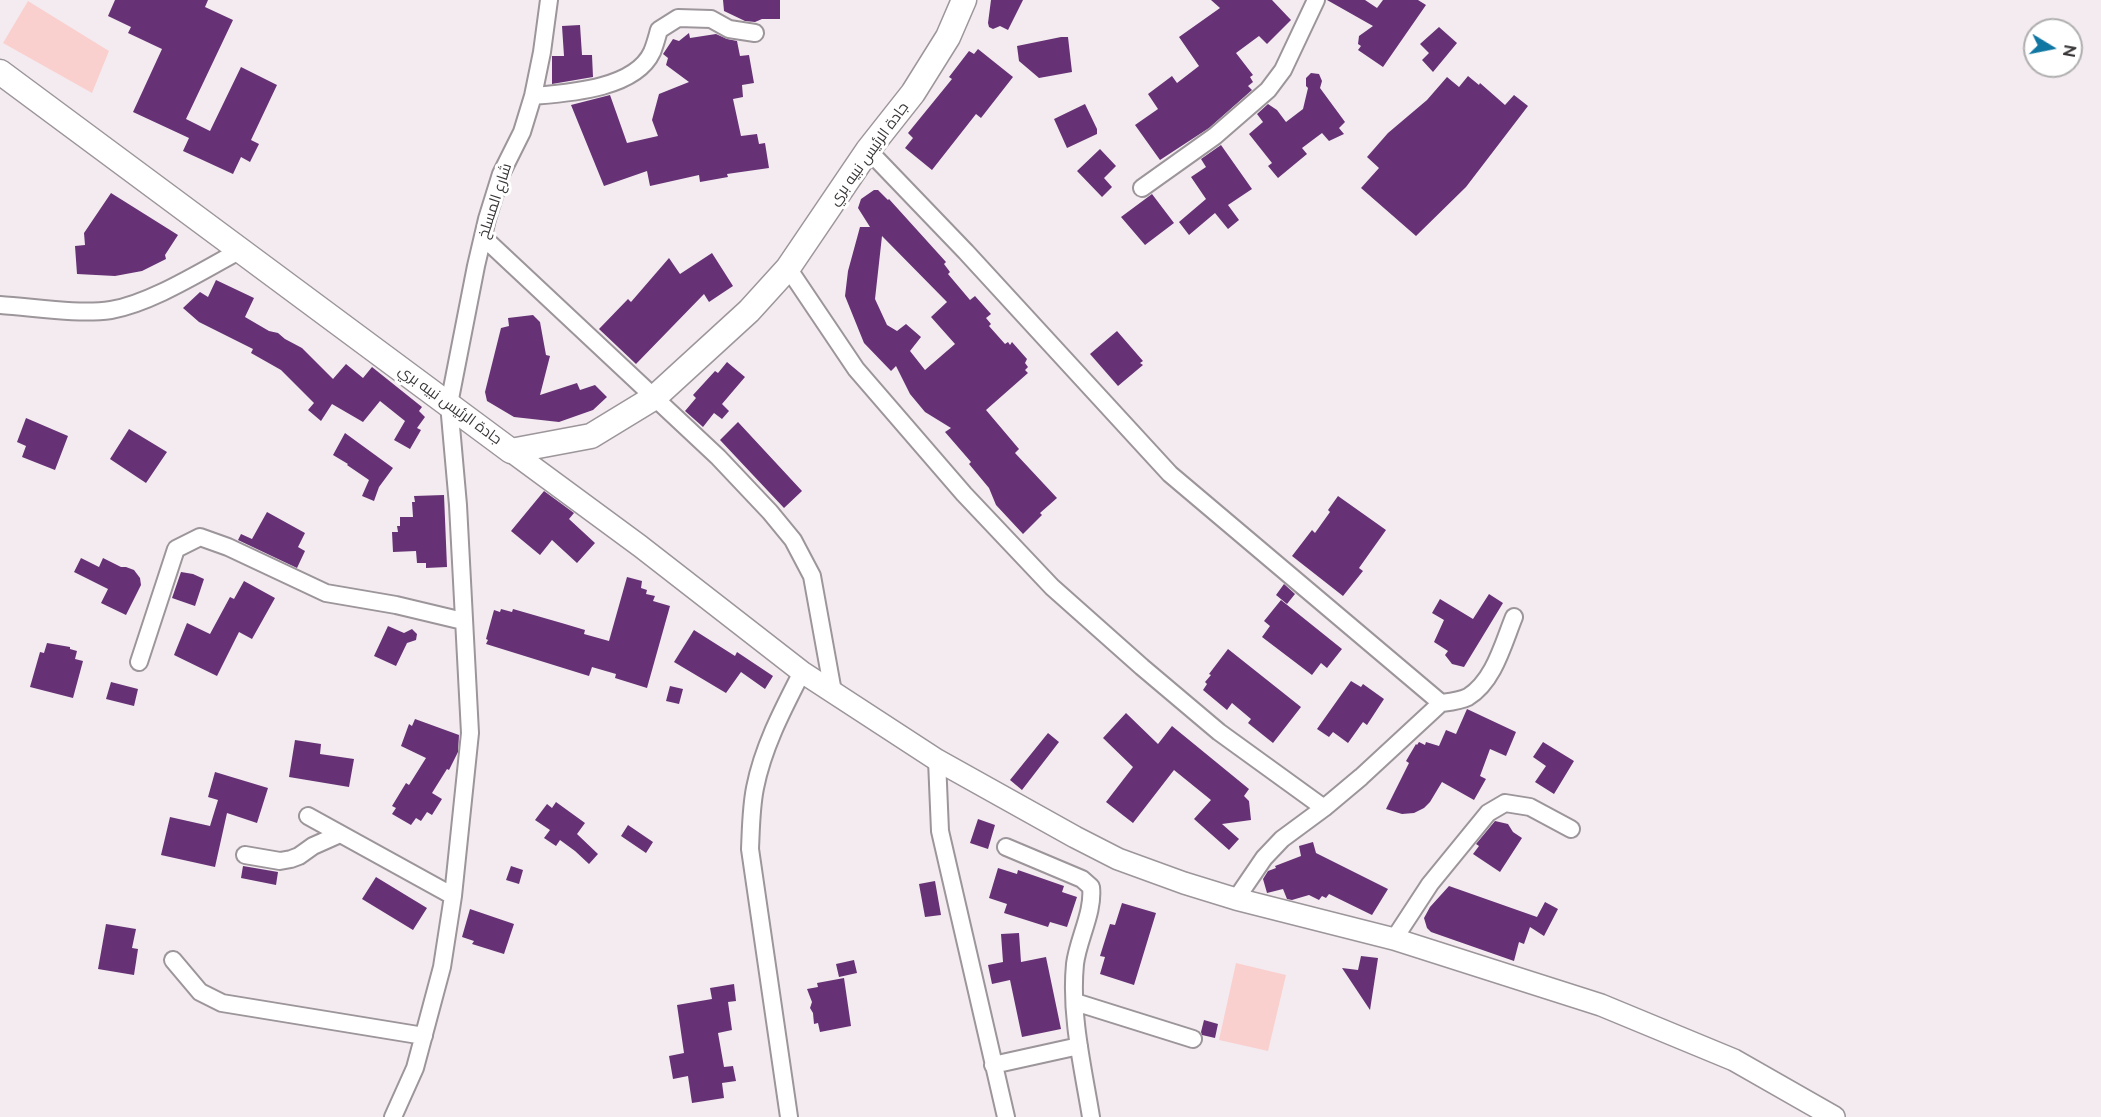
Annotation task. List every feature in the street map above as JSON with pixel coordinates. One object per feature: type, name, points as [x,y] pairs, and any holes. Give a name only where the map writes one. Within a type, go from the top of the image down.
[{"type":"main road","name":"جادة الرئيس نبيه بري","points":[[0,72],[511,451],[591,436],[655,397],[749,311],[788,268],[868,150],[913,93],[948,37],[964,0]]},
{"type":"street","name":"شارع المسلخ","points":[[393,1117],[415,1068],[441,967],[453,896],[470,733],[458,505],[449,404],[483,237],[501,174],[522,132],[533,96],[549,0]]},
{"type":"street","points":[[1142,188],[1215,136],[1268,90],[1283,70],[1316,0]]},
{"type":"street","points":[[533,96],[569,93],[609,84],[628,75],[639,69],[652,54],[659,30],[678,18],[711,19],[729,29],[755,33]]},
{"type":"street","points":[[868,150],[966,252],[1170,474],[1440,703]]},
{"type":"street","points":[[483,237],[718,457],[793,540],[813,576],[833,692]]},
{"type":"street","points":[[0,305],[110,310],[145,300],[241,250]]},
{"type":"street","points":[[788,268],[856,369],[964,494],[1052,587],[1220,732],[1324,808]]},
{"type":"street","points":[[511,451],[640,546],[802,672],[937,760],[1118,859],[1236,899],[1394,939],[1611,1009],[1734,1060],[1834,1117]]},
{"type":"street","points":[[139,662],[176,549],[201,537],[228,547],[326,593],[396,605],[463,621]]},
{"type":"street","points":[[1236,899],[1264,858],[1282,839],[1324,808],[1440,703],[1466,698],[1478,689],[1490,673],[1514,617]]},
{"type":"street","points":[[789,1117],[750,849],[751,812],[763,758],[775,726],[802,672]]},
{"type":"street","points":[[937,760],[940,831],[1006,1117]]},
{"type":"street","points":[[1394,939],[1430,884],[1488,813],[1505,803],[1530,807],[1571,829]]},
{"type":"street","points":[[308,816],[453,896]]},
{"type":"street","points":[[245,855],[280,861],[291,859],[340,834]]},
{"type":"street","points":[[1006,847],[1082,879],[1091,887],[1092,898],[1075,965],[1075,1002],[1079,1046],[1091,1117]]},
{"type":"street","points":[[172,960],[200,992],[222,1003],[423,1036]]},
{"type":"street","points":[[1075,1002],[1193,1039]]},
{"type":"street","points":[[993,1065],[1079,1046]]},
{"type":"shaded area","points":[[28,1],[109,51],[92,93],[3,43]]},
{"type":"shaded area","points":[[1236,963],[1286,975],[1268,1051],[1219,1040]]},
{"type":"building","points":[[115,0],[208,0],[205,7],[233,20],[186,119],[210,131],[241,67],[277,85],[251,140],[259,144],[250,162],[241,157],[233,174],[183,151],[189,138],[133,112],[162,49],[128,33],[131,27],[108,16]]},
{"type":"building","points":[[723,0],[780,0],[780,19],[745,21],[724,11]]},
{"type":"building","points":[[991,0],[1023,0],[1008,30],[1000,26],[993,29],[989,27]]},
{"type":"building","points":[[1211,0],[1272,0],[1291,20],[1267,44],[1259,36],[1236,53],[1253,75],[1250,77],[1253,82],[1248,86],[1252,90],[1209,128],[1160,160],[1135,125],[1158,109],[1148,94],[1172,76],[1177,83],[1199,66],[1179,37],[1220,8]]},
{"type":"building","points":[[1327,0],[1365,0],[1377,8],[1383,0],[1418,0],[1426,5],[1383,67],[1358,50],[1361,46],[1358,44],[1359,36],[1373,26]]},
{"type":"building","points":[[580,25],[582,55],[592,55],[593,77],[552,84],[552,56],[564,56],[562,26]]},
{"type":"building","points":[[1439,27],[1457,43],[1433,72],[1422,60],[1429,53],[1420,44]]},
{"type":"building","points":[[689,33],[690,38],[716,34],[737,41],[740,56],[749,55],[754,83],[742,85],[743,97],[733,99],[741,136],[757,134],[759,144],[765,143],[769,168],[727,174],[728,177],[700,182],[699,175],[650,186],[647,171],[604,186],[571,105],[610,95],[627,143],[658,136],[652,120],[659,94],[689,82],[666,65],[668,58],[663,54],[673,39],[679,41]]},
{"type":"building","points":[[1068,37],[1072,72],[1039,78],[1019,61],[1017,46]]},
{"type":"building","points":[[978,49],[1013,77],[981,118],[976,114],[932,170],[905,148],[913,138],[908,133],[952,79],[949,77],[969,51],[974,54]]},
{"type":"building","points":[[1311,73],[1319,74],[1322,81],[1320,88],[1345,122],[1339,128],[1344,134],[1329,141],[1322,133],[1302,148],[1307,154],[1278,178],[1268,166],[1272,163],[1249,134],[1263,122],[1257,114],[1268,104],[1277,110],[1286,122],[1303,109],[1308,88],[1306,78]]},
{"type":"building","points":[[1468,76],[1479,85],[1480,83],[1505,105],[1514,95],[1528,106],[1466,187],[1416,236],[1361,188],[1379,168],[1367,157],[1388,133],[1427,100],[1447,77],[1459,87]]},
{"type":"building","points":[[1085,104],[1097,129],[1097,134],[1067,148],[1054,119]]},
{"type":"building","points":[[1221,145],[1252,189],[1228,205],[1239,220],[1228,229],[1215,213],[1189,235],[1179,222],[1206,199],[1191,177],[1206,167],[1201,159]]},
{"type":"building","points":[[1100,149],[1116,166],[1104,178],[1112,187],[1102,197],[1077,171]]},
{"type":"building","points":[[874,190],[878,190],[889,199],[946,262],[944,264],[950,272],[948,274],[970,300],[975,296],[991,314],[986,318],[991,324],[989,326],[1005,344],[1008,342],[1010,345],[1012,342],[1027,359],[1025,363],[1028,367],[1025,370],[1028,373],[986,410],[1019,449],[1015,453],[1057,498],[1040,513],[1042,515],[1023,534],[996,505],[989,488],[969,464],[971,462],[945,432],[951,428],[925,412],[910,394],[896,366],[891,371],[864,343],[845,296],[848,271],[860,227],[870,227],[858,208],[861,199]],"holes":[[[882,236],[947,302],[931,317],[955,344],[925,370],[910,351],[921,337],[906,324],[897,331],[887,325],[875,299]]]},
{"type":"building","points":[[111,193],[178,235],[165,255],[166,259],[142,271],[115,276],[77,274],[75,246],[85,245],[84,233]]},
{"type":"building","points":[[1152,194],[1174,223],[1145,245],[1121,217]]},
{"type":"building","points":[[712,253],[733,286],[709,302],[704,294],[636,364],[599,329],[628,299],[631,302],[669,258],[680,274]]},
{"type":"building","points":[[216,280],[254,298],[245,317],[302,348],[333,379],[346,364],[363,378],[372,367],[422,407],[419,411],[425,417],[417,428],[421,430],[410,449],[394,440],[405,421],[380,401],[363,422],[332,404],[321,421],[308,410],[314,403],[281,370],[251,353],[253,349],[199,322],[183,308],[200,292],[208,297]]},
{"type":"building","points":[[533,315],[540,322],[546,355],[550,356],[540,395],[577,383],[580,390],[595,385],[607,397],[593,410],[559,422],[514,417],[487,401],[485,392],[501,328],[509,326],[508,318]]},
{"type":"building","points":[[1117,331],[1143,361],[1140,363],[1143,365],[1118,386],[1090,354]]},
{"type":"building","points":[[727,362],[745,377],[722,404],[729,411],[722,419],[714,413],[703,427],[685,411],[696,398],[693,395],[715,371],[718,373]]},
{"type":"building","points":[[26,418],[68,436],[55,470],[22,457],[26,446],[17,442]]},
{"type":"building","points":[[738,422],[802,491],[784,508],[720,440]]},
{"type":"building","points":[[129,429],[167,452],[146,483],[110,459]]},
{"type":"building","points":[[345,433],[393,468],[379,487],[374,501],[362,496],[369,480],[333,455]]},
{"type":"building","points":[[544,491],[574,513],[569,519],[595,543],[577,563],[552,540],[540,555],[511,531]]},
{"type":"building","points":[[444,495],[447,567],[426,568],[426,563],[417,563],[416,551],[393,552],[392,532],[398,532],[400,517],[413,517],[414,496]]},
{"type":"building","points":[[1338,496],[1386,530],[1359,568],[1363,571],[1343,596],[1292,556],[1312,530],[1315,533]]},
{"type":"building","points":[[267,512],[305,533],[298,547],[305,551],[297,568],[238,540],[241,534],[252,539]]},
{"type":"building","points":[[81,558],[99,567],[103,558],[121,567],[134,570],[140,578],[141,585],[126,615],[101,603],[108,589],[74,572]]},
{"type":"building","points":[[181,572],[204,579],[195,606],[172,598]]},
{"type":"building","points":[[627,577],[642,581],[641,588],[647,590],[646,594],[655,596],[653,601],[670,606],[647,688],[615,678],[616,674],[592,667],[589,676],[486,644],[494,610],[500,612],[501,609],[512,612],[513,609],[565,624],[585,630],[584,634],[609,641]]},
{"type":"building","points":[[244,581],[275,598],[252,639],[239,632],[217,676],[174,655],[187,623],[210,634],[230,597],[234,599]]},
{"type":"building","points":[[1284,584],[1295,594],[1287,604],[1276,595]]},
{"type":"building","points":[[1489,594],[1503,603],[1464,667],[1452,664],[1445,655],[1448,651],[1434,642],[1444,620],[1432,613],[1440,599],[1473,619]]},
{"type":"building","points":[[1281,600],[1342,649],[1327,668],[1321,663],[1312,675],[1262,637],[1270,626],[1264,621]]},
{"type":"building","points":[[388,626],[404,633],[412,629],[417,634],[416,640],[407,643],[396,666],[374,656]]},
{"type":"building","points":[[694,630],[735,656],[737,652],[773,676],[765,689],[741,672],[726,693],[674,662]]},
{"type":"building","points":[[47,643],[70,647],[77,651],[75,659],[83,661],[73,698],[30,687],[40,652],[44,653]]},
{"type":"building","points":[[1228,649],[1301,707],[1273,743],[1248,723],[1251,719],[1232,703],[1227,710],[1203,690],[1207,684],[1205,682],[1211,675],[1209,674]]},
{"type":"building","points":[[1351,681],[1361,687],[1363,684],[1384,699],[1367,725],[1363,722],[1348,743],[1333,732],[1329,737],[1317,729]]},
{"type":"building","points":[[111,682],[138,689],[134,706],[106,699]]},
{"type":"building","points":[[670,686],[683,689],[679,704],[666,701]]},
{"type":"building","points":[[1467,709],[1516,732],[1506,756],[1490,749],[1480,776],[1486,779],[1474,800],[1442,782],[1430,802],[1414,813],[1402,814],[1386,809],[1409,763],[1406,761],[1416,744],[1419,742],[1425,745],[1426,742],[1439,746],[1446,730],[1456,734]]},
{"type":"building","points":[[1126,713],[1158,744],[1172,726],[1249,789],[1244,796],[1249,801],[1251,820],[1222,824],[1239,839],[1229,850],[1194,819],[1211,800],[1174,770],[1133,823],[1106,802],[1133,767],[1103,738]]},
{"type":"building","points":[[415,719],[459,735],[458,752],[449,770],[447,769],[432,793],[442,799],[432,815],[427,812],[421,821],[416,818],[411,825],[392,814],[396,808],[392,806],[406,783],[409,785],[426,758],[401,746],[409,724],[412,726]]},
{"type":"building","points":[[1048,733],[1059,742],[1022,790],[1010,780]]},
{"type":"building","points":[[295,740],[321,744],[320,754],[354,759],[349,787],[289,777]]},
{"type":"building","points":[[1543,742],[1574,761],[1554,794],[1535,782],[1546,766],[1533,757]]},
{"type":"building","points":[[215,772],[268,788],[257,823],[227,813],[215,867],[161,855],[170,817],[210,826],[218,800],[208,797]]},
{"type":"building","points":[[556,802],[585,823],[577,834],[598,854],[589,864],[560,840],[556,846],[544,838],[550,830],[535,820],[547,804],[552,808]]},
{"type":"building","points":[[978,819],[995,825],[988,849],[970,843]]},
{"type":"building","points":[[1495,821],[1508,824],[1513,832],[1522,838],[1500,872],[1473,854],[1479,846],[1476,844]]},
{"type":"building","points":[[628,825],[653,842],[646,853],[621,836]]},
{"type":"building","points":[[1313,842],[1316,853],[1388,889],[1372,915],[1329,894],[1326,898],[1322,896],[1319,900],[1309,895],[1292,900],[1287,899],[1283,889],[1267,893],[1263,879],[1268,871],[1301,856],[1299,846]]},
{"type":"building","points":[[243,866],[278,872],[276,885],[241,878]]},
{"type":"building","points":[[511,866],[523,870],[519,884],[506,880]]},
{"type":"building","points":[[998,868],[1017,874],[1018,870],[1064,886],[1062,892],[1077,897],[1067,927],[1050,922],[1048,927],[1004,913],[1007,904],[989,898]]},
{"type":"building","points":[[376,877],[427,908],[413,930],[362,899]]},
{"type":"building","points":[[935,881],[941,915],[925,917],[919,884]]},
{"type":"building","points":[[1449,886],[1537,917],[1545,902],[1558,909],[1544,936],[1530,927],[1524,944],[1519,942],[1514,961],[1431,932],[1427,928],[1424,918],[1430,907]]},
{"type":"building","points":[[1122,903],[1156,913],[1134,985],[1100,974],[1105,957],[1100,956],[1110,924],[1115,925]]},
{"type":"building","points":[[470,909],[514,924],[504,954],[472,944],[474,941],[462,937]]},
{"type":"building","points":[[106,924],[136,929],[132,948],[138,949],[134,975],[98,969]]},
{"type":"building","points":[[1019,933],[1021,962],[1046,957],[1061,1029],[1022,1037],[1010,980],[992,984],[988,965],[1003,962],[1001,934]]},
{"type":"building","points":[[1361,956],[1378,958],[1370,1010],[1342,968],[1358,970]]},
{"type":"building","points":[[854,960],[857,973],[839,977],[836,964]]},
{"type":"building","points":[[844,978],[851,1026],[820,1032],[818,1023],[814,1024],[810,1008],[812,1002],[807,989],[818,987],[817,983]]},
{"type":"building","points":[[734,984],[736,1001],[728,1002],[732,1030],[718,1033],[724,1067],[733,1066],[736,1081],[722,1083],[724,1098],[692,1103],[688,1076],[673,1079],[669,1056],[684,1053],[677,1005],[712,999],[710,988]]},
{"type":"building","points":[[1204,1020],[1218,1024],[1215,1038],[1202,1035]]}]
